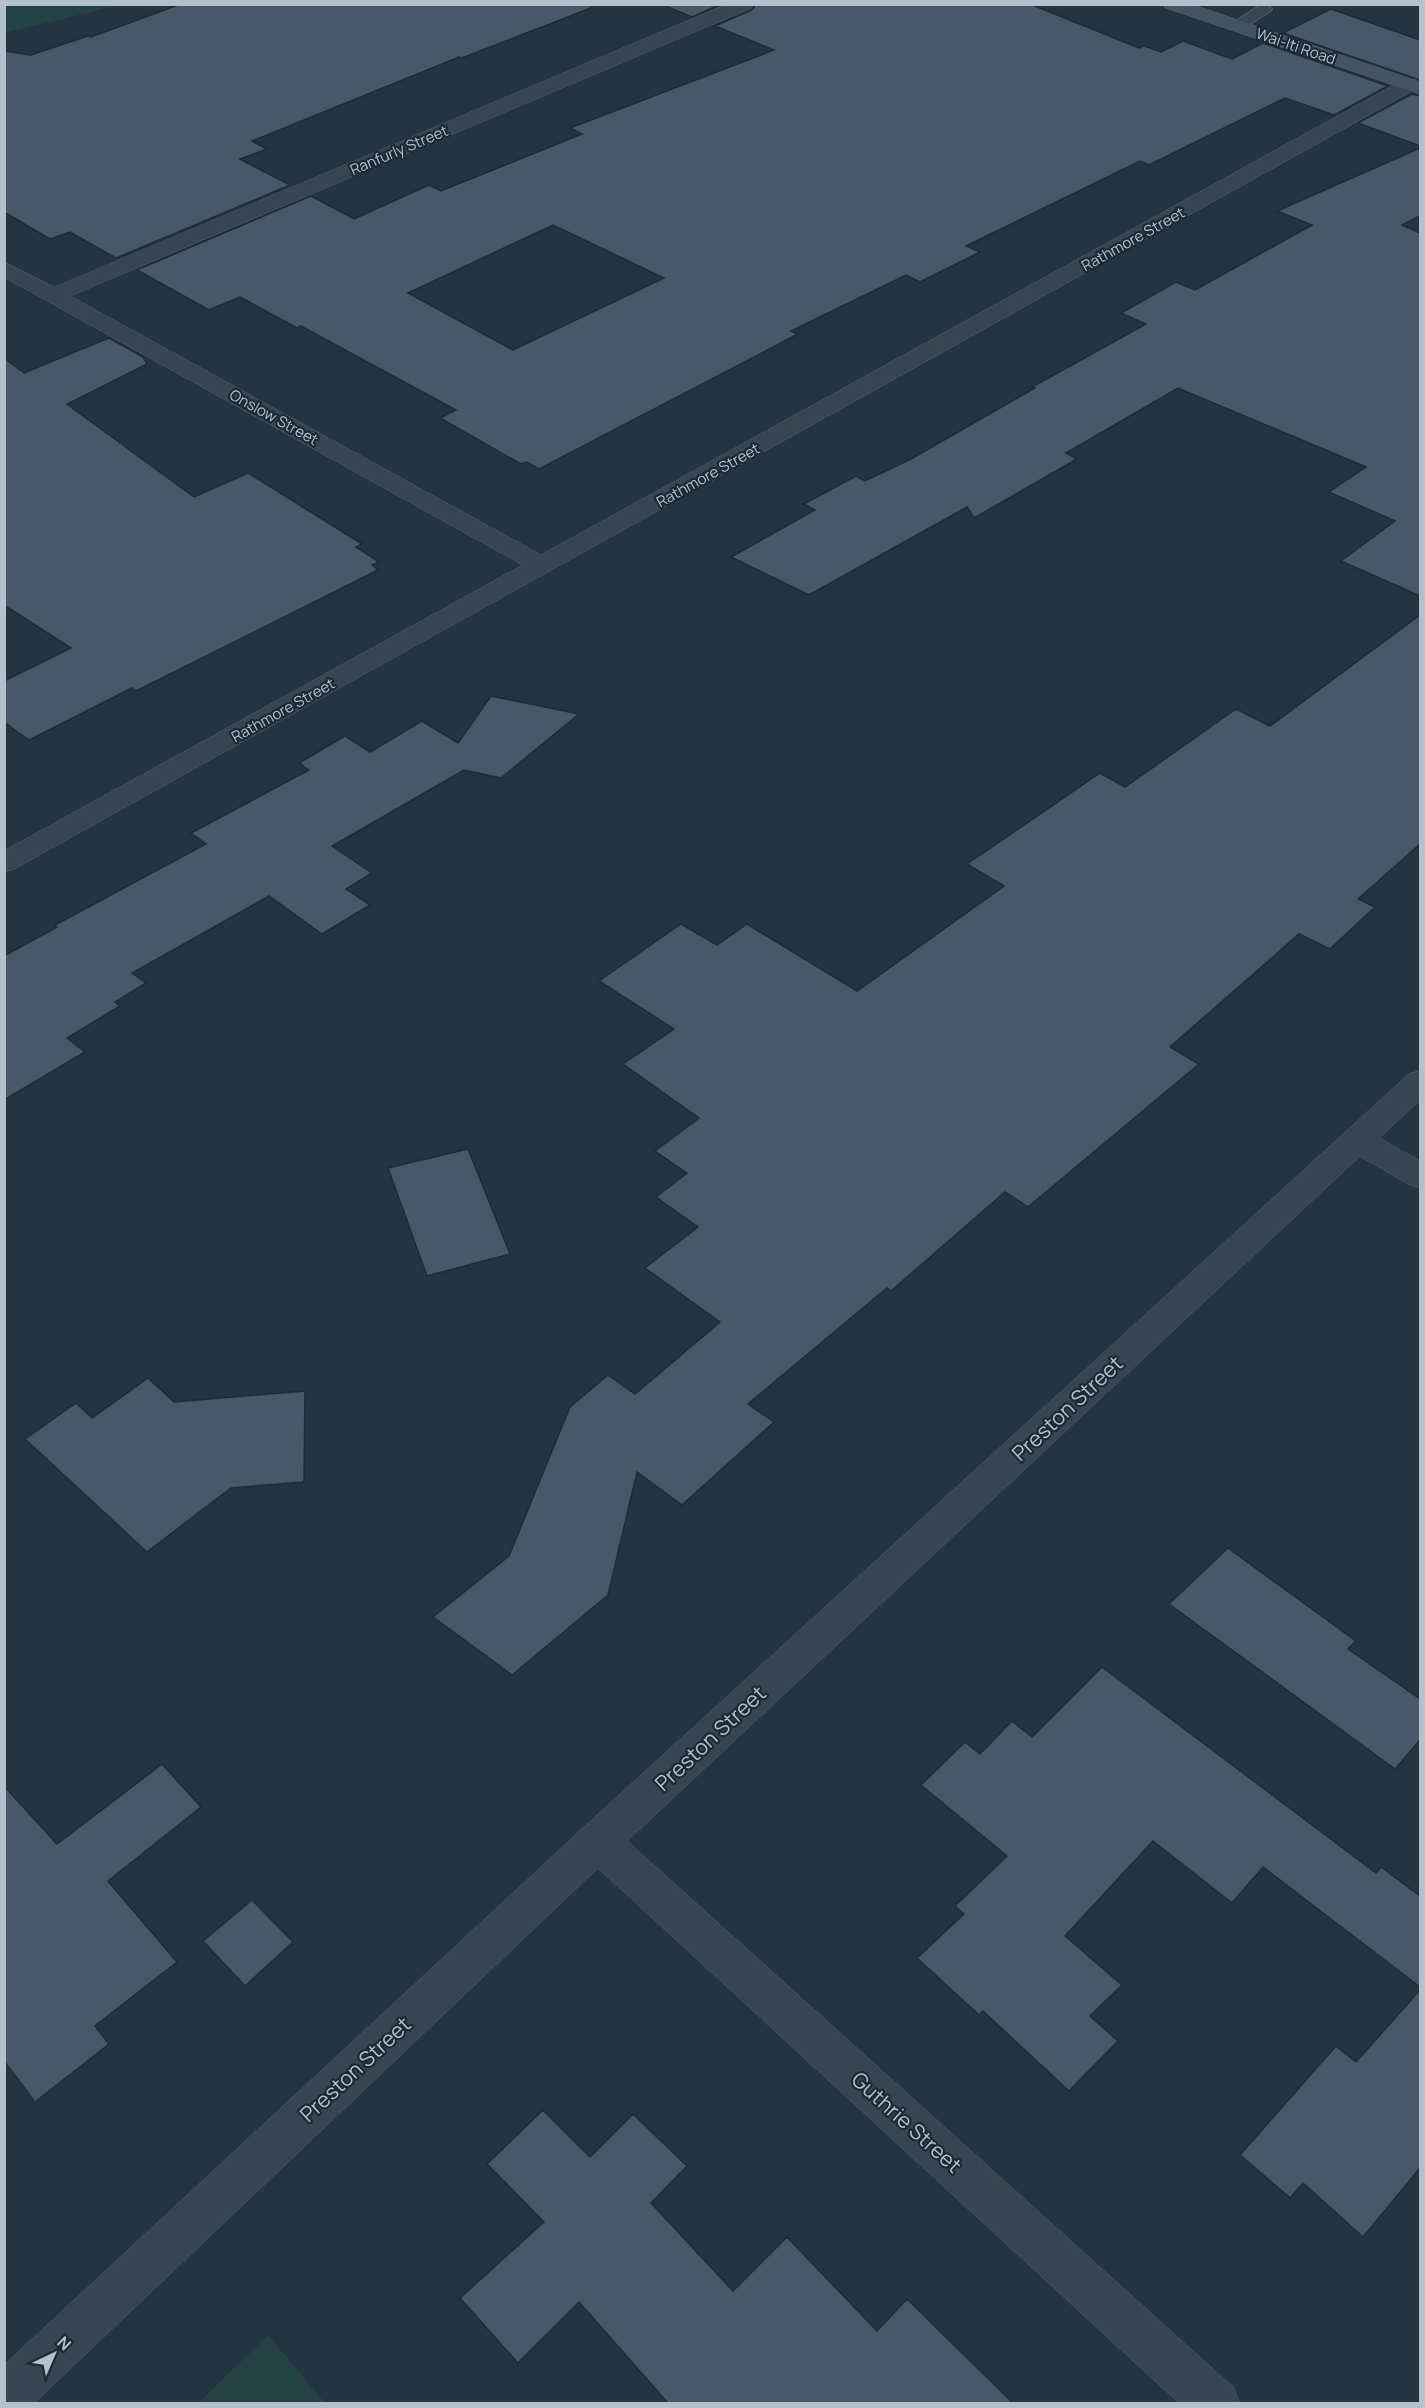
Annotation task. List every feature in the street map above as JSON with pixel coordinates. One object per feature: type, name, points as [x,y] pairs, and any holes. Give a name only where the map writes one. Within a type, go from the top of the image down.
[{"type":"main road","name":"Wai-Iti Road","points":[[1173,4],[1415,86]]},
{"type":"street","name":"Ranfurly Street","points":[[53,295],[745,4]]},
{"type":"street","name":"Rathmore Street","points":[[4,863],[1415,86]]},
{"type":"street","name":"Onslow Street","points":[[4,268],[543,566]]},
{"type":"street","name":"Preston Street","points":[[7,2392],[598,1841],[1420,1082]]},
{"type":"street","points":[[1357,1140],[1420,1176]]},
{"type":"street","name":"Guthrie Street","points":[[598,1841],[1216,2403]]},
{"type":"lane","points":[[1236,26],[1264,9]]},
{"type":"green space","points":[[5,4],[120,4],[120,5],[5,33]]},
{"type":"green space","points":[[268,2335],[325,2403],[198,2403]]},
{"type":"building","points":[[181,4],[590,4],[591,8],[462,58],[459,57],[252,141],[267,149],[240,159],[290,185],[116,258],[70,232],[50,239],[4,212],[4,51],[31,55],[88,36],[91,37]]},
{"type":"building","points":[[669,4],[721,4],[692,17],[668,7]]},
{"type":"building","points":[[756,4],[1030,4],[1139,48],[1144,46],[1161,52],[1183,41],[1232,59],[1263,43],[1388,86],[1334,115],[1285,98],[1149,165],[1140,161],[966,246],[980,252],[920,282],[906,275],[791,331],[798,334],[539,469],[527,462],[521,464],[440,418],[456,410],[301,326],[297,328],[240,297],[209,310],[137,270],[311,196],[354,219],[429,185],[441,191],[582,134],[570,128],[774,50],[715,26],[752,10]],"holes":[[[553,225],[664,278],[513,350],[408,293]]]},
{"type":"building","points":[[1331,9],[1420,40],[1420,80],[1283,33]]},
{"type":"building","points":[[1412,94],[1420,96],[1420,146],[1358,123]]},
{"type":"building","points":[[1420,148],[1420,216],[1402,225],[1420,233],[1420,596],[1341,561],[1395,521],[1329,492],[1366,467],[1178,388],[1066,453],[1077,459],[974,518],[967,507],[809,595],[731,557],[815,510],[804,504],[856,476],[865,481],[911,459],[1035,388],[1032,387],[1146,324],[1121,313],[1176,282],[1195,290],[1312,225],[1277,211]]},
{"type":"building","points":[[109,338],[143,357],[147,364],[67,404],[194,497],[248,473],[362,544],[356,547],[379,562],[372,565],[378,570],[136,691],[132,688],[29,740],[4,722],[4,681],[71,648],[4,605],[4,358],[24,373]]},
{"type":"building","points":[[1420,615],[1420,844],[1358,899],[1375,907],[1330,949],[1299,934],[1170,1047],[1199,1064],[1028,1207],[1005,1192],[891,1291],[887,1288],[748,1404],[774,1422],[682,1505],[637,1472],[608,1595],[512,1675],[433,1617],[509,1556],[570,1407],[608,1375],[635,1394],[720,1322],[645,1268],[698,1227],[656,1197],[687,1173],[655,1151],[699,1118],[623,1064],[674,1029],[599,981],[681,924],[717,945],[747,924],[857,991],[1004,886],[967,864],[1100,773],[1125,787],[1236,709],[1270,726]]},
{"type":"building","points":[[491,696],[579,714],[501,778],[464,770],[332,846],[372,873],[346,889],[370,905],[322,934],[269,896],[132,973],[146,983],[115,1002],[120,1006],[67,1038],[85,1052],[4,1100],[4,956],[57,927],[55,925],[206,844],[191,833],[309,770],[299,763],[345,736],[370,752],[422,721],[458,743]]},
{"type":"building","points":[[468,1149],[510,1254],[427,1276],[388,1168]]},
{"type":"building","points":[[148,1378],[174,1402],[305,1391],[304,1482],[231,1488],[147,1552],[25,1439],[76,1403],[92,1418]]},
{"type":"building","points":[[1228,1548],[1356,1641],[1348,1649],[1420,1699],[1420,1740],[1395,1769],[1169,1604]]},
{"type":"building","points":[[1102,1667],[1376,1873],[1381,1867],[1420,1896],[1420,1987],[1263,1867],[1232,1903],[1153,1841],[1065,1936],[1122,1985],[1090,2016],[1118,2041],[1069,2091],[983,2011],[979,2015],[917,1958],[964,1914],[955,1906],[1007,1856],[921,1785],[965,1742],[980,1754],[1012,1721],[1032,1737]]},
{"type":"building","points":[[162,1764],[201,1807],[108,1881],[177,1962],[95,2026],[109,2044],[35,2102],[4,2061],[4,1786],[57,1844]]},
{"type":"building","points":[[252,1900],[293,1942],[245,1986],[203,1941]]},
{"type":"building","points":[[1420,1990],[1420,2168],[1363,2237],[1303,2183],[1290,2198],[1240,2155],[1336,2046],[1356,2062]]},
{"type":"building","points":[[543,2110],[590,2157],[633,2114],[687,2166],[651,2203],[733,2291],[787,2237],[877,2331],[907,2299],[1013,2403],[668,2403],[579,2302],[518,2363],[460,2298],[544,2222],[487,2164]]}]
